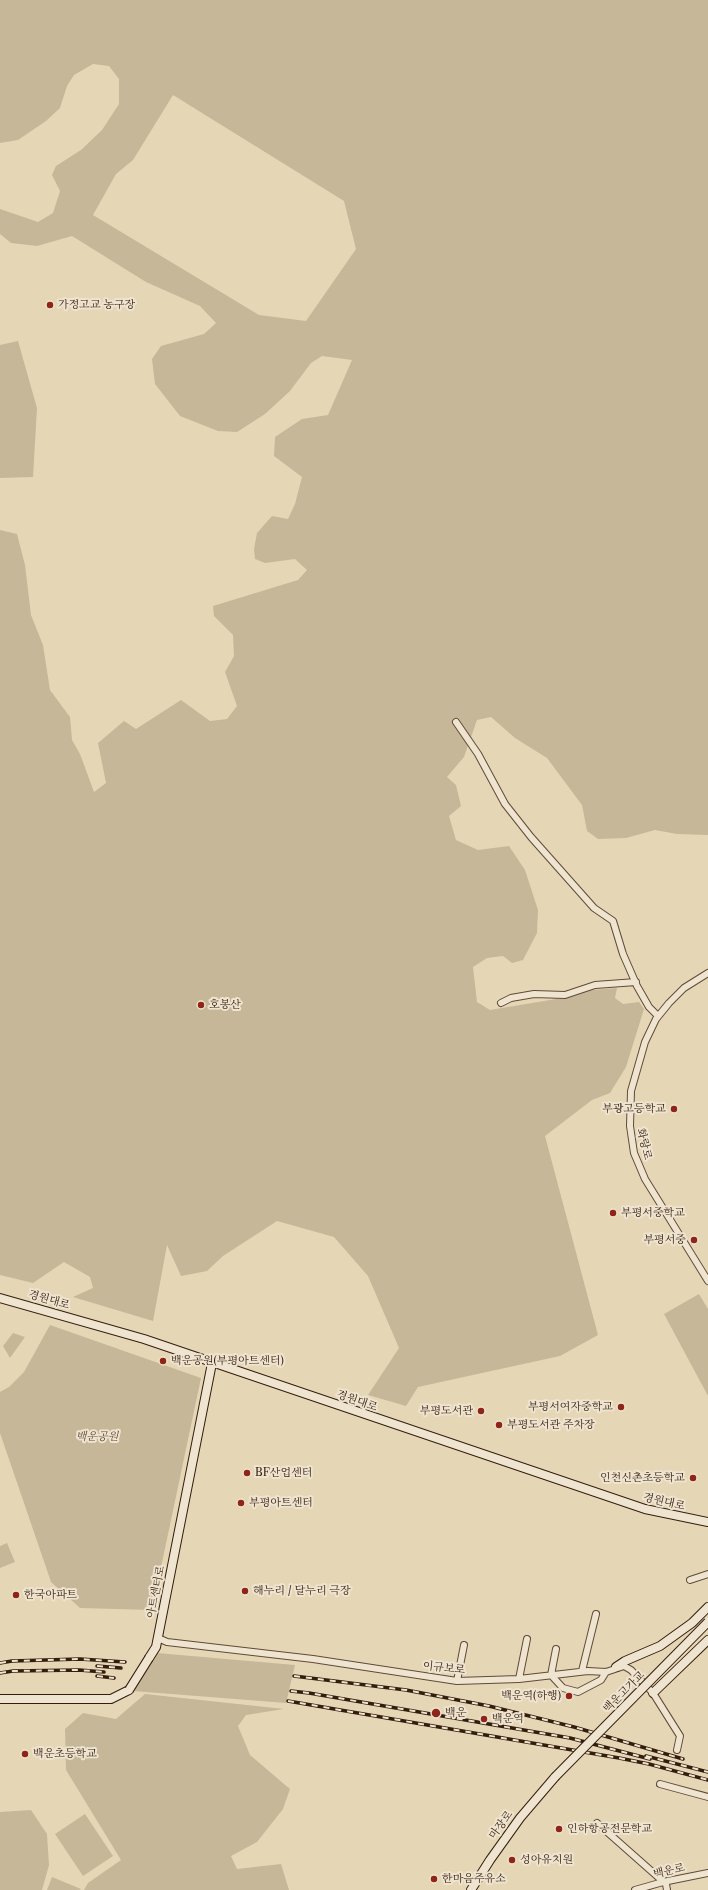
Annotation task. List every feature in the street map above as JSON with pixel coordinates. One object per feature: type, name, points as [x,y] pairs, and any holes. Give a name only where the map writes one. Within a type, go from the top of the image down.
[{"type":"main road","name":"경원대로","points":[[0,1298],[144,1339],[645,1510],[707,1523]]},
{"type":"main road","name":"아트센터로","points":[[0,1699],[111,1698],[129,1690],[156,1647],[212,1363]]},
{"type":"main road","points":[[616,1667],[625,1661],[660,1646],[692,1624],[708,1607]]},
{"type":"main road","name":"백운고가교","points":[[555,1777],[708,1622]]},
{"type":"main road","points":[[653,1693],[708,1640]]},
{"type":"main road","name":"마장로","points":[[471,1890],[520,1818],[555,1777]]},
{"type":"street","points":[[456,722],[478,754],[505,804],[531,837],[594,908],[613,921],[623,954],[636,982],[649,1007],[658,1016]]},
{"type":"street","name":"화랑로","points":[[708,973],[684,988],[658,1016],[645,1042],[631,1091],[630,1126],[634,1153],[645,1179],[656,1200],[708,1281]]},
{"type":"street","points":[[501,1003],[511,998],[534,994],[565,995],[595,985],[636,982]]},
{"type":"street","points":[[690,1580],[708,1574]]},
{"type":"street","points":[[582,1671],[596,1614]]},
{"type":"street","name":"이규보로","points":[[158,1638],[166,1642],[313,1659],[457,1681],[519,1679],[582,1671],[606,1672],[616,1667]]},
{"type":"street","points":[[519,1679],[527,1639]]},
{"type":"street","points":[[457,1681],[464,1645]]},
{"type":"street","points":[[556,1649],[551,1675],[563,1688],[578,1692],[601,1680],[606,1672]]},
{"type":"street","points":[[616,1667],[624,1666],[631,1670],[653,1693],[680,1736],[677,1750]]},
{"type":"street","points":[[660,1784],[708,1797]]},
{"type":"street","points":[[597,1823],[666,1884],[667,1890]]},
{"type":"street","name":"백운로","points":[[635,1890],[663,1882],[708,1873]]},
{"type":"green space","points":[[0,0],[708,0],[708,835],[677,834],[655,830],[626,838],[598,839],[587,831],[582,805],[547,758],[515,738],[491,717],[477,720],[464,757],[447,777],[456,785],[461,806],[449,816],[456,840],[478,850],[509,846],[525,870],[538,910],[537,933],[523,960],[512,963],[503,956],[487,958],[473,967],[477,1002],[490,1010],[556,999],[591,990],[617,988],[615,998],[623,1004],[639,1002],[644,1009],[626,1067],[610,1093],[592,1100],[545,1136],[598,1335],[560,1356],[418,1387],[406,1406],[368,1395],[399,1348],[368,1276],[334,1237],[277,1221],[223,1256],[207,1271],[181,1276],[167,1245],[153,1321],[73,1297],[93,1288],[90,1277],[64,1262],[33,1283],[0,1275],[0,530],[17,534],[25,565],[31,615],[43,645],[50,690],[70,717],[72,740],[80,754],[94,792],[106,783],[98,743],[124,721],[136,729],[181,700],[210,721],[227,719],[237,706],[225,672],[234,656],[233,635],[214,616],[213,606],[298,580],[307,570],[295,559],[265,563],[255,559],[254,549],[257,533],[272,516],[288,519],[295,504],[302,477],[274,456],[275,437],[302,419],[328,415],[352,360],[322,356],[311,363],[290,391],[265,414],[237,432],[218,431],[180,416],[155,384],[152,359],[161,346],[204,334],[216,323],[200,306],[146,282],[72,236],[37,246],[11,243],[0,234],[0,209],[38,222],[53,213],[60,191],[52,175],[56,166],[81,150],[102,130],[119,104],[119,79],[109,66],[93,64],[74,75],[67,86],[60,108],[46,121],[18,140],[0,143]],"holes":[[[173,95],[344,201],[356,249],[306,321],[259,315],[93,215],[116,174],[133,160]]]},
{"type":"green space","points":[[18,341],[37,408],[33,477],[0,478],[0,345]]},
{"type":"green space","points":[[699,1294],[708,1309],[708,1396],[664,1314]]},
{"type":"green space","name":"백운공원","points":[[50,1325],[201,1378],[152,1610],[80,1608],[51,1582],[0,1433],[0,1392],[9,1387],[24,1372]]},
{"type":"green space","points":[[13,1333],[25,1337],[10,1358],[3,1346]]},
{"type":"green space","points":[[7,1543],[15,1562],[0,1568],[0,1546]]},
{"type":"green space","points":[[157,1653],[295,1665],[286,1703],[133,1691]]},
{"type":"green space","points":[[145,1694],[284,1709],[246,1715],[238,1726],[250,1755],[290,1789],[283,1809],[257,1842],[231,1856],[237,1869],[281,1864],[289,1890],[84,1890],[88,1883],[121,1860],[66,1770],[65,1729],[83,1713],[116,1719]]},
{"type":"green space","points":[[31,1810],[47,1834],[49,1865],[42,1890],[0,1890],[0,1812]]},
{"type":"green space","points":[[85,1814],[113,1856],[83,1876],[55,1834]]},
{"type":"green space","points":[[52,1877],[81,1889],[47,1890]]},
{"type":"railway","points":[[0,1663],[12,1661],[80,1659],[125,1662]]},
{"type":"railway","points":[[97,1666],[121,1668]]},
{"type":"railway","points":[[0,1673],[13,1671],[79,1670],[104,1672]]},
{"type":"railway","points":[[97,1676],[114,1678]]},
{"type":"railway","points":[[294,1676],[406,1690],[489,1706],[574,1727],[683,1759]]},
{"type":"railway","points":[[291,1691],[570,1738],[650,1759]]},
{"type":"railway","points":[[288,1701],[619,1758],[649,1764],[708,1780]]},
{"type":"railway","points":[[646,1756],[708,1772]]},
{"type":"place","name":"가정고교 농구장","points":[[50,305]]},
{"type":"place","name":"호봉산","points":[[201,1005]]},
{"type":"place","name":"부광고등학교","points":[[674,1109]]},
{"type":"place","name":"부평서중학교","points":[[613,1213]]},
{"type":"place","name":"부평서중","points":[[694,1240]]},
{"type":"place","name":"백운공원(부평아트센터)","points":[[163,1361]]},
{"type":"place","name":"부평서여자중학교","points":[[621,1407]]},
{"type":"place","name":"부평도서관","points":[[481,1411]]},
{"type":"place","name":"부평도서관 주차장","points":[[499,1425]]},
{"type":"place","name":"BF산업센터","points":[[247,1473]]},
{"type":"place","name":"인천신촌초등학교","points":[[693,1478]]},
{"type":"place","name":"부평아트센터","points":[[241,1503]]},
{"type":"place","name":"해누리 / 달누리 극장","points":[[245,1591]]},
{"type":"place","name":"한국아파트","points":[[16,1595]]},
{"type":"place","name":"백운역(하행)","points":[[569,1696]]},
{"type":"place","name":"백운","points":[[436,1713]]},
{"type":"place","name":"백운역","points":[[484,1719]]},
{"type":"place","name":"백운초등학교","points":[[25,1754]]},
{"type":"place","name":"인하항공전문학교","points":[[559,1829]]},
{"type":"place","name":"성아유치원","points":[[512,1860]]},
{"type":"place","name":"한마음주유소","points":[[434,1879]]}]
